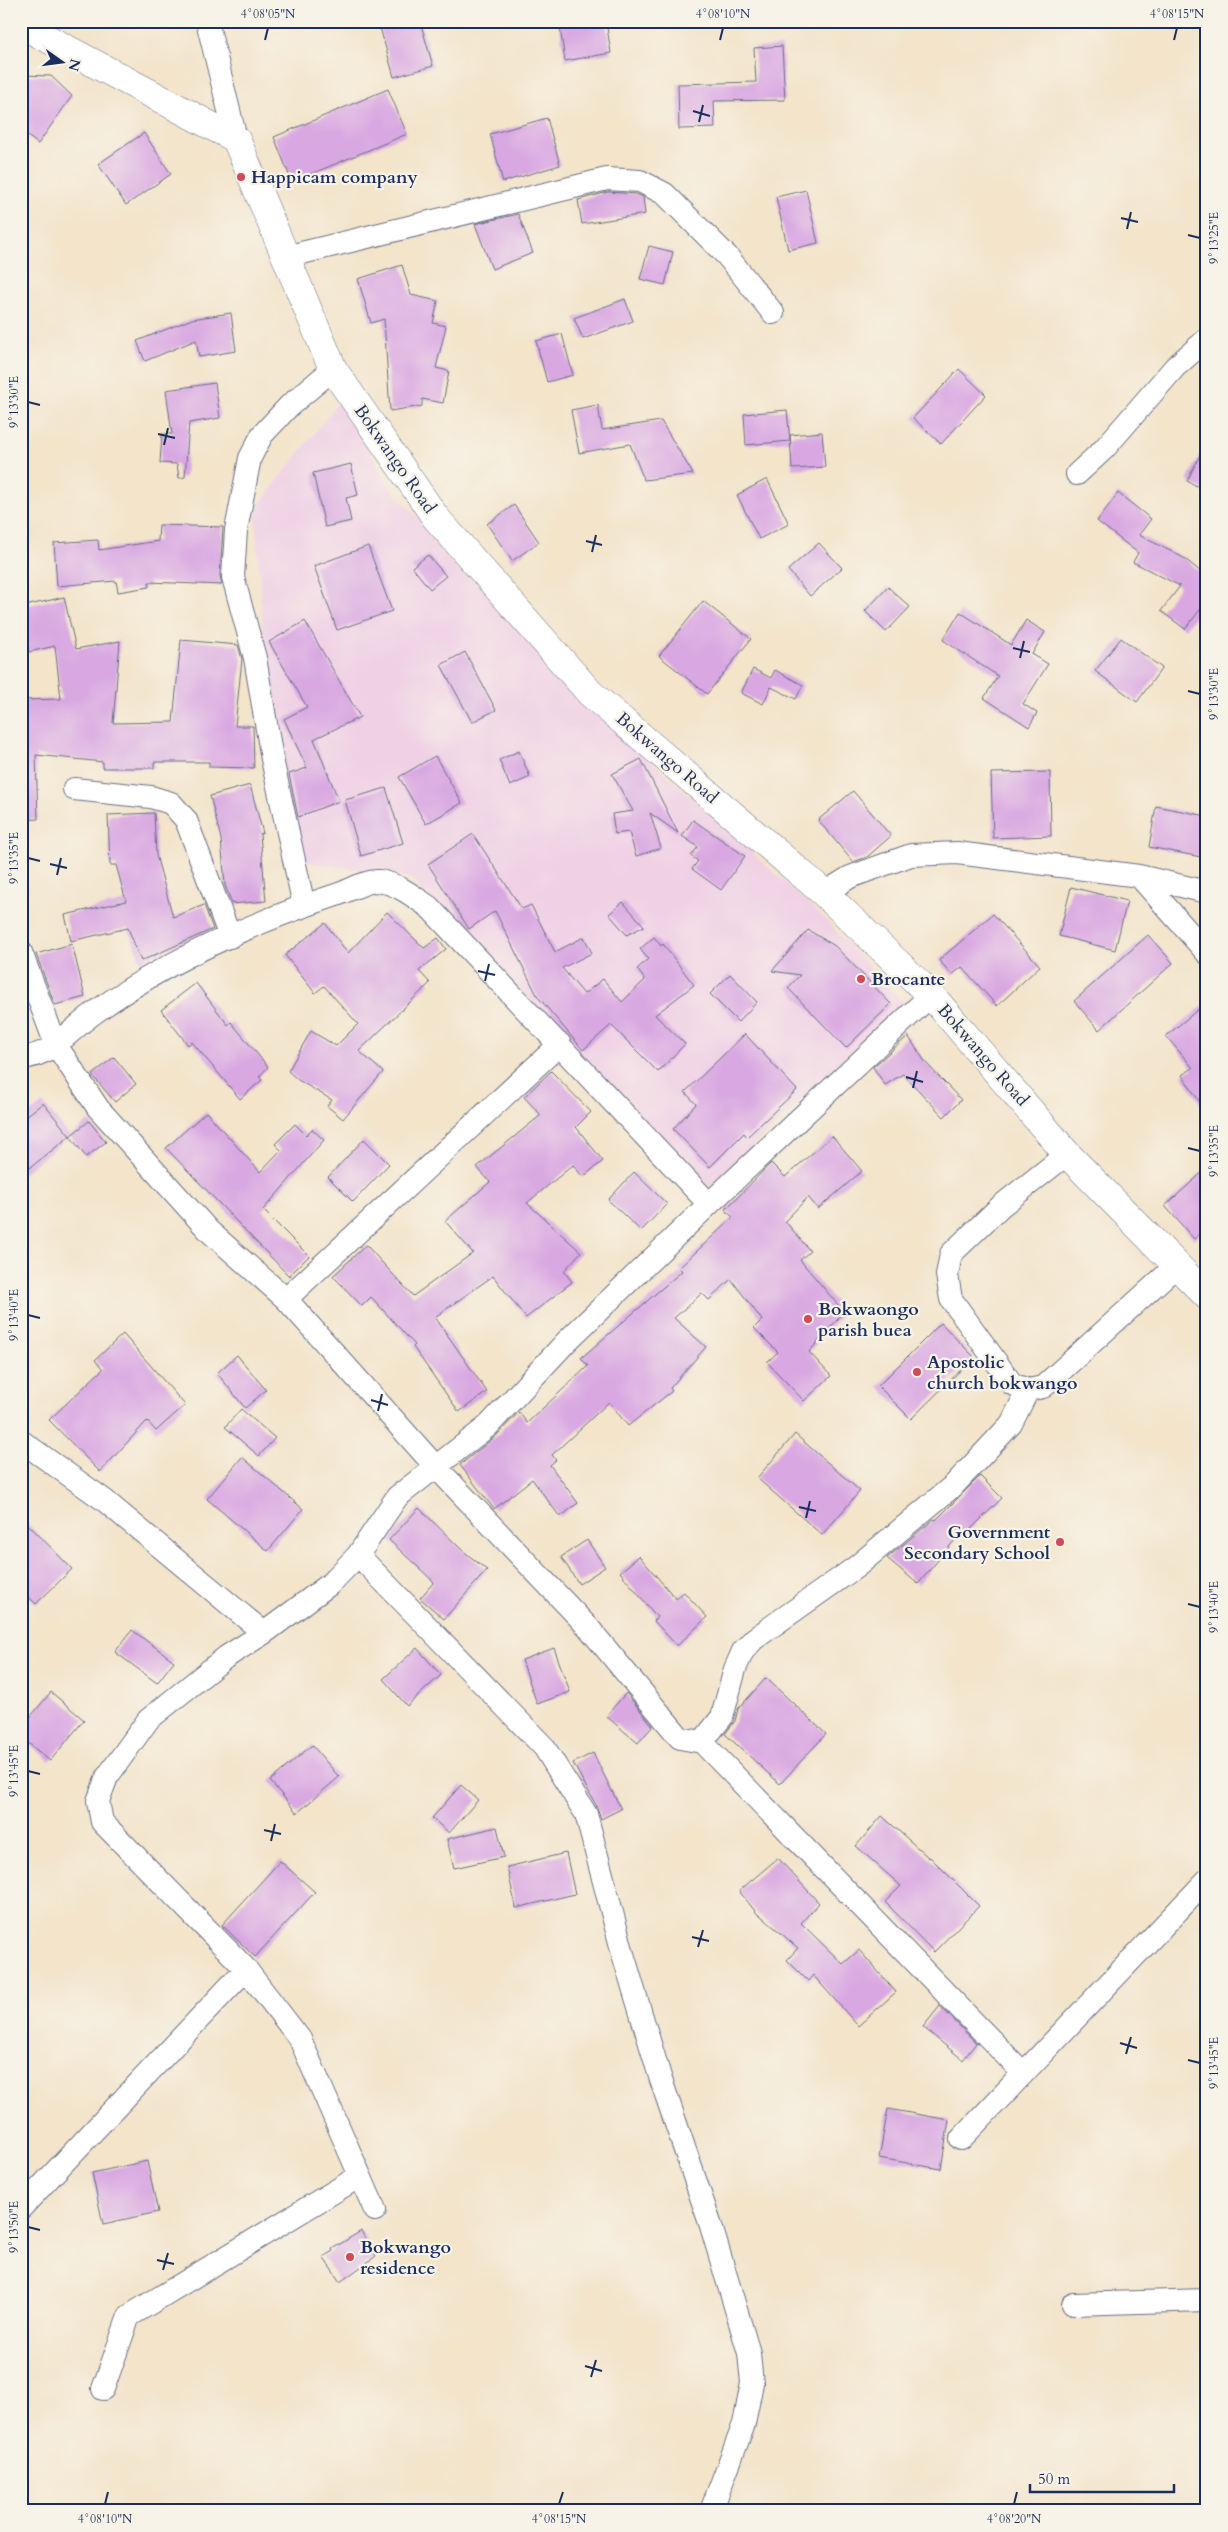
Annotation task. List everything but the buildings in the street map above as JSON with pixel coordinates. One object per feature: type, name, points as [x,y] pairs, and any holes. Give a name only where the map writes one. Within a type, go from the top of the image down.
[{"type":"street","points":[[24,21],[37,32],[236,139]]},
{"type":"street","points":[[207,21],[236,139]]},
{"type":"street","name":"Bokwango Road","points":[[236,139],[333,369],[436,518],[590,693],[824,893],[931,995],[1067,1154],[1207,1296]]},
{"type":"street","points":[[286,256],[607,179],[640,181],[665,194],[720,249],[773,313]]},
{"type":"street","points":[[1077,474],[1104,449],[1175,367],[1207,339]]},
{"type":"street","points":[[304,906],[272,759],[255,658],[233,577],[236,530],[250,458],[262,435],[289,406],[333,369]]},
{"type":"street","points":[[74,789],[151,797],[171,803],[186,820],[230,937]]},
{"type":"street","points":[[824,893],[850,877],[910,855],[958,853],[1139,876],[1207,892]]},
{"type":"street","points":[[1139,876],[1207,954]]},
{"type":"street","points":[[21,1058],[30,1058],[56,1045],[93,1013],[168,965],[304,906],[378,881],[403,889],[429,908],[560,1044],[709,1204]]},
{"type":"street","points":[[21,952],[56,1045],[98,1108],[209,1231],[286,1299],[434,1466],[588,1626],[680,1738],[702,1742],[1023,2073]]},
{"type":"street","points":[[375,2210],[300,2039],[246,1969],[102,1822],[98,1801],[107,1777],[148,1720],[226,1657],[264,1634],[330,1584],[358,1555],[397,1497],[434,1466],[488,1426],[566,1342],[931,995]]},
{"type":"street","points":[[286,1299],[560,1044]]},
{"type":"street","points":[[1067,1154],[1001,1206],[951,1254],[947,1275],[952,1299],[1012,1384],[1028,1390],[1043,1388],[1176,1266]]},
{"type":"street","points":[[702,1742],[722,1717],[735,1669],[743,1651],[754,1638],[856,1568],[954,1485],[1011,1424],[1028,1390]]},
{"type":"street","points":[[21,1441],[104,1500],[264,1634]]},
{"type":"street","points":[[358,1555],[544,1747],[586,1814],[628,1972],[664,2089],[711,2226],[748,2353],[752,2383],[744,2424],[711,2511]]},
{"type":"street","points":[[961,2139],[1207,1880]]},
{"type":"street","points":[[21,2208],[246,1969]]},
{"type":"street","points":[[103,2389],[129,2316],[360,2176]]},
{"type":"street","points":[[1072,2304],[1207,2300]]},
{"type":"shaded area","points":[[340,400],[389,486],[592,707],[822,916],[905,1005],[705,1190],[494,962],[410,878],[307,862],[279,784],[264,651],[255,510]]},
{"type":"place","name":"Happicam company","points":[[241,177]]},
{"type":"place","name":"Brocante","points":[[861,979]]},
{"type":"place","name":"Bokwaongo parish buea","points":[[808,1319]]},
{"type":"place","name":"Apostolic church bokwango","points":[[917,1372]]},
{"type":"place","name":"Government Secondary School","points":[[1060,1542]]},
{"type":"place","name":"Bokwango residence","points":[[350,2257]]}]
